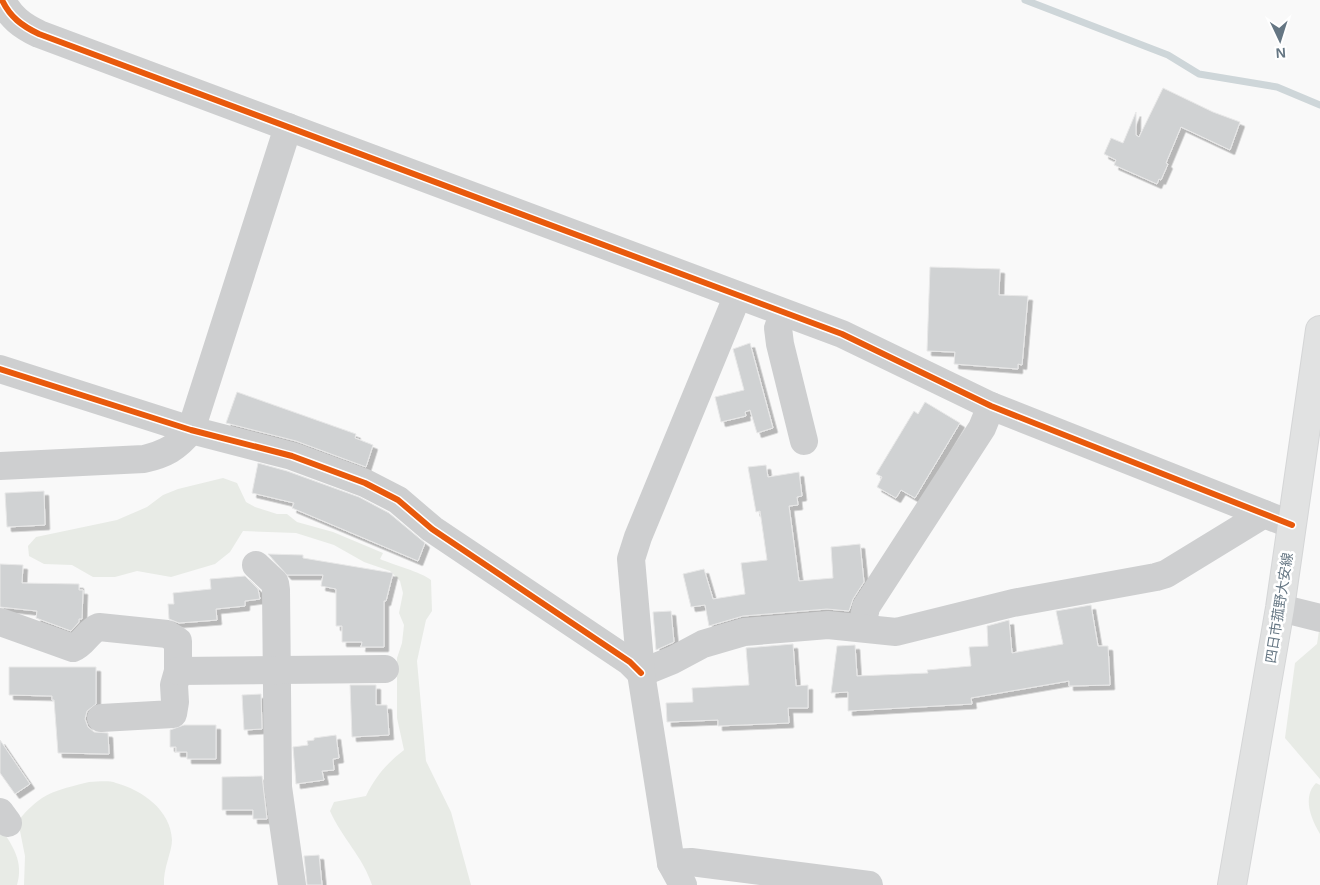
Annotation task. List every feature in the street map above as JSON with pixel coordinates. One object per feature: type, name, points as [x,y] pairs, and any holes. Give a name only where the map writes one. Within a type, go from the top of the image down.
[{"type":"main road","name":"四日市菰野大安線","points":[[1232,885],[1280,608],[1320,330]]},
{"type":"street","points":[[2,0],[14,18],[23,26],[39,34],[690,277],[737,297],[842,334],[991,406],[1292,526]]},
{"type":"street","points":[[0,466],[144,459],[166,454],[181,443],[191,430],[288,127]]},
{"type":"street","points":[[677,874],[641,673],[631,559],[638,537],[737,297]]},
{"type":"street","points":[[785,314],[778,328],[780,344],[804,441]]},
{"type":"street","points":[[0,369],[191,430],[292,456],[386,492],[432,530],[630,662],[641,673]]},
{"type":"street","points":[[862,627],[866,607],[982,428],[991,406]]},
{"type":"street","points":[[641,673],[673,660],[703,644],[744,632],[802,626],[862,627],[896,632],[1013,603],[1156,577],[1181,565],[1264,514]]},
{"type":"street","points":[[256,565],[275,583],[278,670],[278,787],[292,885]]},
{"type":"street","points":[[1280,608],[1320,618]]},
{"type":"street","points":[[0,622],[73,648],[80,646],[93,629],[99,627],[167,634],[178,641],[178,670],[174,685],[175,702],[173,714],[100,718]]},
{"type":"street","points":[[178,670],[385,669]]},
{"type":"street","points":[[677,874],[691,862],[869,885]]},
{"type":"shaded area","points":[[223,478],[237,483],[246,502],[255,507],[277,514],[287,514],[297,522],[333,532],[383,553],[380,559],[414,571],[431,580],[432,611],[426,620],[417,661],[426,761],[451,812],[471,885],[372,885],[363,865],[330,811],[334,802],[366,796],[382,771],[404,750],[397,718],[397,658],[402,643],[404,625],[399,613],[403,593],[400,581],[390,571],[364,562],[334,545],[296,533],[243,531],[230,552],[215,564],[171,577],[137,571],[115,577],[93,577],[72,565],[44,564],[29,556],[28,546],[36,537],[117,520],[147,507],[163,495],[178,489]]},
{"type":"shaded area","points":[[1320,624],[1320,779],[1285,738],[1295,663],[1317,644]]},
{"type":"shaded area","points":[[89,782],[113,782],[126,786],[145,796],[161,811],[170,829],[172,840],[164,885],[24,885],[25,856],[18,821],[34,804],[49,794]]},
{"type":"shaded area","points":[[1316,783],[1320,785],[1320,834],[1309,808],[1309,795]]},
{"type":"shaded area","points":[[0,827],[16,854],[19,869],[17,885],[0,885]]},
{"type":"building","points":[[1163,88],[1213,112],[1240,122],[1230,150],[1181,127],[1166,163],[1168,164],[1161,180],[1159,179],[1157,184],[1114,165],[1116,160],[1104,154],[1111,138],[1123,143],[1136,112],[1136,135],[1139,137]]},
{"type":"building","points":[[930,267],[1000,269],[999,295],[1028,296],[1022,365],[1018,364],[1018,369],[954,364],[955,352],[927,351]]},
{"type":"building","points":[[750,343],[773,428],[757,433],[750,410],[745,412],[746,416],[721,422],[715,397],[744,390],[733,349]]},
{"type":"building","points":[[237,392],[356,434],[355,438],[373,445],[366,467],[296,441],[226,423]]},
{"type":"building","points":[[925,402],[960,423],[915,498],[901,490],[896,498],[877,487],[882,477],[876,474],[914,411],[918,414]]},
{"type":"building","points":[[258,463],[287,471],[359,497],[389,513],[425,543],[418,561],[292,508],[294,503],[252,493]]},
{"type":"building","points":[[766,465],[768,477],[799,472],[802,496],[797,497],[798,505],[789,506],[799,581],[833,578],[831,547],[860,544],[864,582],[853,599],[849,611],[827,609],[743,616],[709,626],[705,605],[691,607],[683,574],[704,569],[713,599],[745,594],[741,563],[767,560],[760,511],[756,512],[748,467]]},
{"type":"building","points":[[44,491],[45,525],[7,527],[5,493]]},
{"type":"building","points":[[268,554],[303,555],[303,558],[393,573],[386,601],[384,601],[384,647],[361,647],[362,642],[342,642],[342,626],[336,626],[336,589],[321,586],[323,575],[287,575]]},
{"type":"building","points":[[0,564],[23,565],[22,583],[79,584],[79,590],[83,590],[82,619],[79,619],[79,622],[71,631],[36,618],[37,611],[0,607]]},
{"type":"building","points":[[245,576],[258,589],[260,599],[245,601],[245,606],[216,609],[217,620],[179,623],[169,619],[168,604],[174,604],[173,593],[211,589],[210,579]]},
{"type":"building","points":[[1091,605],[1098,646],[1108,646],[1110,685],[1069,686],[1069,681],[971,698],[972,704],[848,711],[848,692],[831,693],[837,646],[855,645],[857,676],[928,673],[927,670],[971,666],[969,647],[988,646],[987,626],[1009,620],[1012,653],[1063,644],[1056,611]]},
{"type":"building","points":[[671,611],[674,642],[656,650],[653,612]]},
{"type":"building","points":[[793,644],[796,686],[808,685],[808,708],[788,708],[789,723],[718,726],[718,720],[667,722],[666,703],[693,702],[692,688],[749,685],[746,648]]},
{"type":"building","points":[[9,667],[96,667],[96,704],[87,711],[85,719],[88,727],[94,732],[108,733],[109,754],[58,753],[54,700],[52,700],[52,696],[9,695]]},
{"type":"building","points":[[350,685],[376,685],[376,705],[387,705],[389,735],[352,737]]},
{"type":"building","points":[[261,694],[262,729],[244,730],[242,695]]},
{"type":"building","points":[[184,725],[216,725],[216,759],[187,759],[187,752],[176,752],[176,747],[170,747],[170,730]]},
{"type":"building","points":[[336,735],[339,758],[333,759],[334,770],[322,771],[324,780],[296,784],[293,747],[308,745],[307,741],[314,740],[314,738]]},
{"type":"building","points":[[0,740],[30,784],[15,794],[0,773]]},
{"type":"building","points":[[262,776],[267,819],[253,819],[253,810],[222,810],[222,777]]},
{"type":"building","points":[[319,855],[322,885],[307,885],[304,856]]},
{"type":"waterway","points":[[1025,0],[1168,55],[1199,74],[1277,87],[1320,105]]},
{"type":"cycle path","points":[[2,0],[17,20],[39,34],[842,334],[991,406],[1292,525]]},
{"type":"cycle path","points":[[0,369],[191,430],[292,456],[365,483],[398,500],[432,529],[630,662],[641,673]]}]
